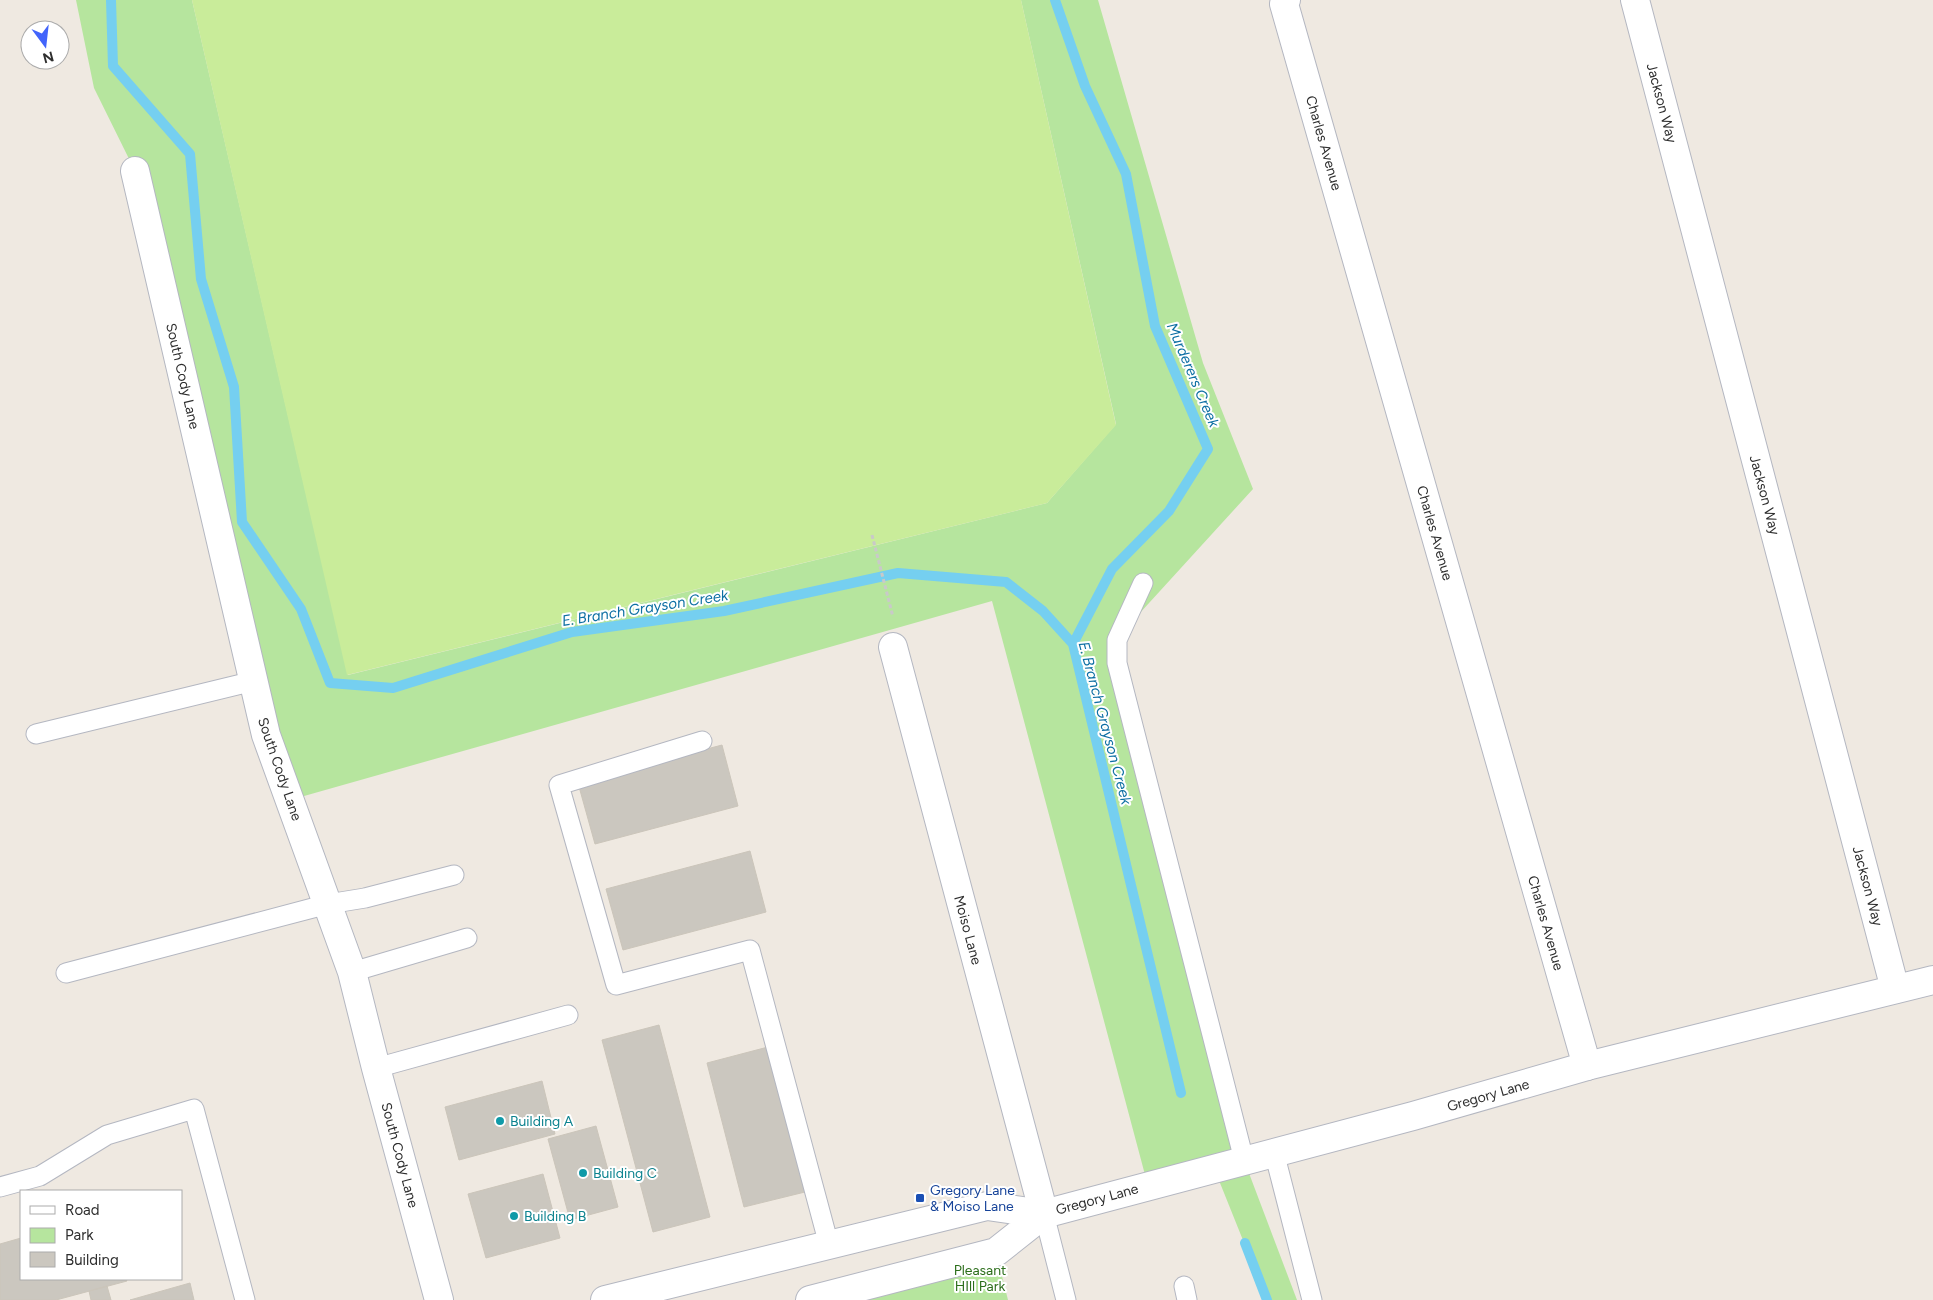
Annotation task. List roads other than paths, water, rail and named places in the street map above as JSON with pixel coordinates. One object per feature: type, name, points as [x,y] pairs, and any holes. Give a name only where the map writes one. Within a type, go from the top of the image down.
[{"type":"street","name":"Charles Avenue","points":[[1286,0],[1284,4],[1586,1066]]},
{"type":"street","name":"Jackson Way","points":[[1635,0],[1895,990]]},
{"type":"street","name":"South Cody Lane","points":[[135,171],[266,735],[352,972],[439,1300]]},
{"type":"street","name":"Moiso Lane","points":[[893,647],[1044,1214]]},
{"type":"street","name":"Gregory Lane","points":[[605,1300],[987,1206],[1044,1214],[1413,1116],[1586,1066],[1933,980]]},
{"type":"street","name":"Gregory Lane","points":[[810,1300],[996,1252],[1044,1214]]},
{"type":"lane","points":[[1143,584],[1117,640],[1117,663],[1244,1160]]},
{"type":"lane","points":[[36,734],[254,681]]},
{"type":"lane","points":[[702,741],[559,785],[616,985],[750,950],[829,1245]]},
{"type":"lane","points":[[66,973],[328,904],[365,898],[454,875]]},
{"type":"lane","points":[[352,972],[466,938]]},
{"type":"lane","points":[[376,1068],[568,1015]]},
{"type":"lane","points":[[0,1187],[40,1176],[107,1135],[194,1109],[245,1300]]},
{"type":"lane","points":[[1274,1152],[1312,1300]]},
{"type":"lane","points":[[1044,1214],[1066,1300]]},
{"type":"waterway","name":"E. Branch Grayson Creek","points":[[111,0],[113,66],[190,154],[201,279],[234,387],[242,522],[301,609],[330,683],[393,688],[572,632],[724,611],[898,573],[1006,582],[1043,611],[1073,644],[1181,1093]]},
{"type":"waterway","name":"Murderers Creek","points":[[1055,0],[1085,86],[1126,174],[1155,326],[1208,449],[1169,511],[1112,569],[1073,644]]},
{"type":"waterway","name":"E. Branch Grayson Creek","points":[[1245,1243],[1267,1300]]},
{"type":"place","name":"Building A","points":[[500,1121]]},
{"type":"place","name":"Building C","points":[[583,1173]]},
{"type":"place","name":"Gregory Lane & Moiso Lane","points":[[920,1198]]},
{"type":"place","name":"Building B","points":[[514,1216]]},
{"type":"park label","name":"Pleasant HIll Park","points":[[980,1278]]}]
